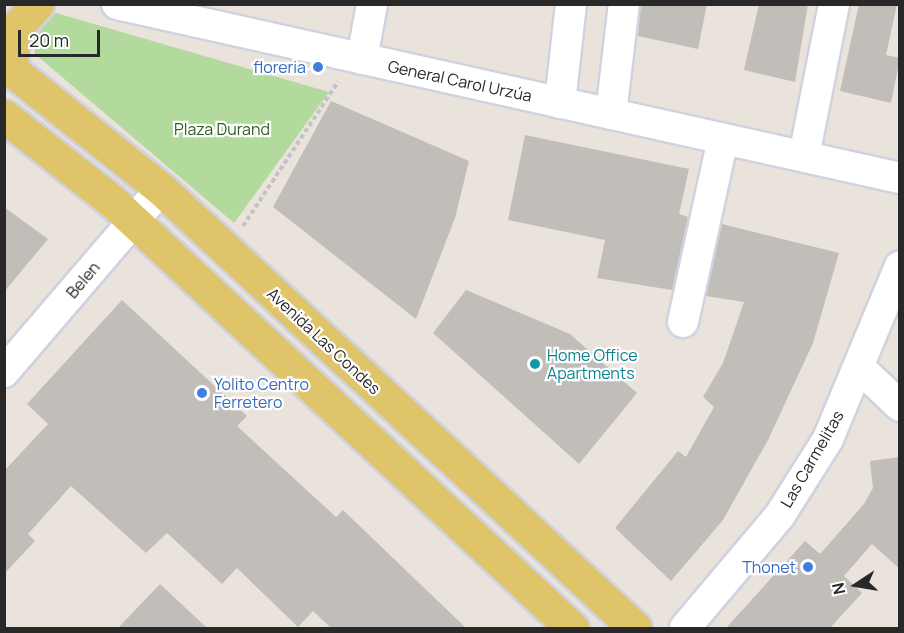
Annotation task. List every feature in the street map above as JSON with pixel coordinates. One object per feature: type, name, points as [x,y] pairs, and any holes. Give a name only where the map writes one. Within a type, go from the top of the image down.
[{"type":"main road","points":[[8,66],[13,31],[37,4]]},
{"type":"main road","name":"Avenida Las Condes","points":[[8,66],[161,189],[635,628]]},
{"type":"main road","points":[[4,116],[133,220],[572,628]]},
{"type":"street","name":"General Carol Urzúa","points":[[117,4],[153,9],[362,59],[900,178]]},
{"type":"street","points":[[362,59],[372,4]]},
{"type":"street","points":[[560,103],[571,4]]},
{"type":"street","points":[[611,114],[624,4]]},
{"type":"street","points":[[804,156],[834,4]]},
{"type":"street","points":[[683,322],[723,139]]},
{"type":"street","name":"Belen","points":[[4,372],[161,189]]},
{"type":"street","name":"Las Carmelitas","points":[[685,628],[780,515],[828,439],[861,369],[900,266]]},
{"type":"street","points":[[861,369],[900,406]]},
{"type":"path","points":[[227,251],[340,79],[362,59]]},
{"type":"green space","name":"Plaza Durand","points":[[56,13],[329,92],[234,223],[35,54],[34,34],[41,20]]},
{"type":"building","points":[[641,4],[707,4],[698,49],[638,36]]},
{"type":"building","points":[[759,4],[808,4],[795,82],[744,70]]},
{"type":"building","points":[[859,4],[897,4],[886,55],[900,58],[891,103],[840,91]]},
{"type":"building","points":[[331,101],[469,161],[455,218],[416,319],[273,207]]},
{"type":"building","points":[[525,135],[689,169],[679,214],[688,217],[672,290],[597,278],[605,240],[508,220]]},
{"type":"building","points":[[4,207],[48,239],[4,292]]},
{"type":"building","points":[[722,224],[839,253],[813,343],[768,440],[723,520],[671,581],[615,528],[678,451],[686,457],[714,407],[703,397],[723,363],[744,302],[706,296]]},
{"type":"building","name":"Home Office Apartments","points":[[466,290],[570,334],[637,393],[579,464],[433,333]]},
{"type":"building","points":[[122,300],[247,416],[237,426],[336,517],[343,510],[466,628],[331,628],[313,611],[298,627],[237,568],[222,584],[167,533],[146,553],[71,486],[28,534],[35,541],[4,574],[4,471],[48,424],[27,404]]},
{"type":"building","points":[[900,457],[900,569],[872,544],[844,576],[862,593],[830,628],[726,628],[805,541],[820,554],[864,504],[873,488],[870,461]]},
{"type":"building","points":[[160,584],[207,628],[118,628]]},
{"type":"place","name":"floreria","points":[[318,67]]},
{"type":"place","name":"Home Office Apartments","points":[[535,364]]},
{"type":"place","name":"Yolito Centro Ferretero","points":[[202,393]]},
{"type":"place","name":"Thonet","points":[[808,567]]}]
